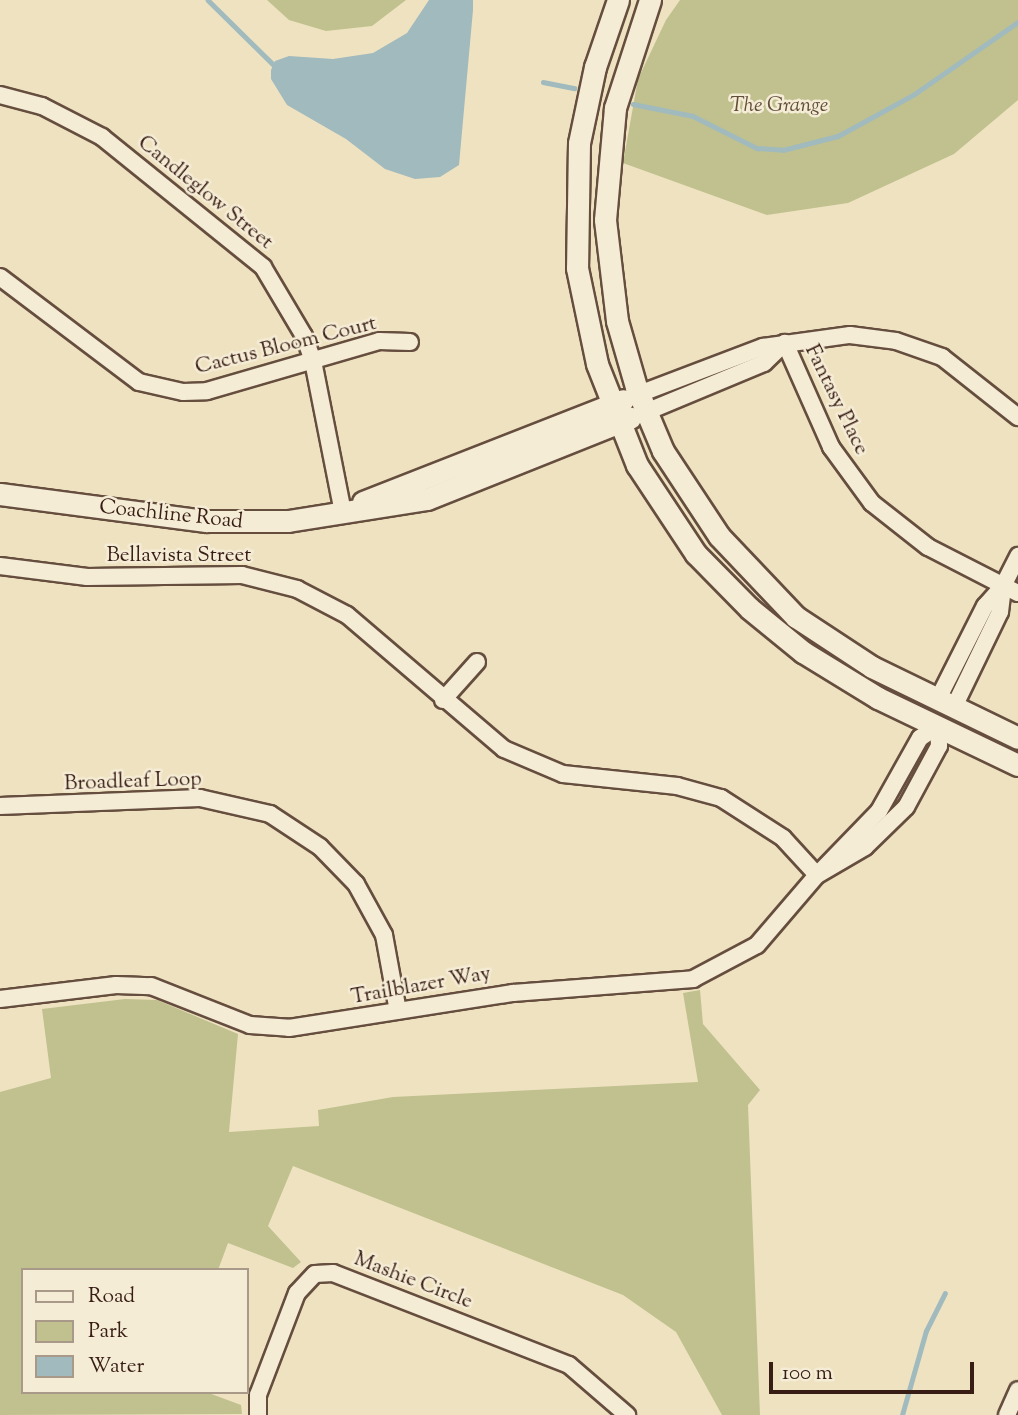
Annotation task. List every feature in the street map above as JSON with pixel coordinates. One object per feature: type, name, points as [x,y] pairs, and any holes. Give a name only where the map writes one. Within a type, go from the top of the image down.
[{"type":"main road","points":[[618,0],[586,102],[575,220],[581,295],[615,413],[637,465],[696,554],[749,608],[839,677],[1018,765]]},
{"type":"main road","points":[[650,0],[615,108],[606,183],[610,291],[642,403],[681,484],[749,572],[825,638],[1018,738]]},
{"type":"main road","name":"Coachline Road","points":[[0,494],[231,523],[288,521],[427,499],[642,403]]},
{"type":"main road","points":[[937,726],[955,718],[1018,747]]},
{"type":"street","name":"Candleglow Street","points":[[0,95],[42,106],[102,137],[263,267],[304,337],[313,361],[342,512]]},
{"type":"street","name":"Cactus Bloom Court","points":[[0,277],[139,382],[183,392],[207,391],[379,341],[410,342]]},
{"type":"street","points":[[642,403],[764,363],[785,343],[850,335],[919,348],[962,370],[1018,416]]},
{"type":"street","name":"Fantasy Place","points":[[785,343],[831,447],[872,503],[928,547],[1011,590]]},
{"type":"street","points":[[946,703],[1011,590],[1018,556]]},
{"type":"street","name":"Bellavista Street","points":[[0,566],[87,577],[230,575],[269,579],[317,597],[347,615],[503,749],[552,771],[594,780],[677,786],[721,798],[783,838],[817,875]]},
{"type":"street","points":[[443,700],[477,662]]},
{"type":"street","name":"Trailblazer Way","points":[[0,999],[116,985],[151,986],[250,1025],[289,1028],[545,989],[693,979],[757,945],[817,875],[879,811],[897,785],[920,738],[937,726]]},
{"type":"street","name":"Broadleaf Loop","points":[[0,806],[200,798],[270,814],[320,848],[356,884],[384,935],[398,1011]]},
{"type":"street","name":"Mashie Circle","points":[[258,1415],[258,1395],[297,1293],[315,1274],[333,1273],[569,1365],[627,1415]]},
{"type":"street","points":[[1007,1415],[1018,1390]]},
{"type":"green space","points":[[267,0],[406,0],[372,26],[326,31],[289,20]]},
{"type":"green space","name":"The Grange","points":[[680,0],[1018,0],[1018,100],[954,154],[848,203],[767,215],[623,163],[638,79],[666,20]]},
{"type":"green space","points":[[700,990],[703,1024],[760,1090],[748,1105],[760,1415],[722,1415],[676,1332],[623,1295],[293,1166],[268,1226],[301,1262],[293,1268],[228,1243],[219,1268],[21,1268],[21,1394],[211,1394],[241,1405],[242,1414],[0,1415],[0,1092],[51,1078],[42,1009],[125,999],[157,1000],[238,1034],[229,1132],[319,1126],[318,1110],[393,1097],[698,1082],[683,993]]},
{"type":"water","points":[[429,0],[473,0],[473,10],[459,165],[440,177],[415,179],[385,169],[346,139],[287,105],[271,79],[271,70],[275,61],[289,56],[333,59],[373,53],[407,33]]},
{"type":"waterway","points":[[208,0],[277,68]]},
{"type":"waterway","points":[[633,104],[693,116],[757,148],[783,150],[838,136],[913,95],[1018,22]]},
{"type":"waterway","points":[[543,82],[574,88]]},
{"type":"waterway","points":[[902,1415],[926,1331],[945,1293]]}]
